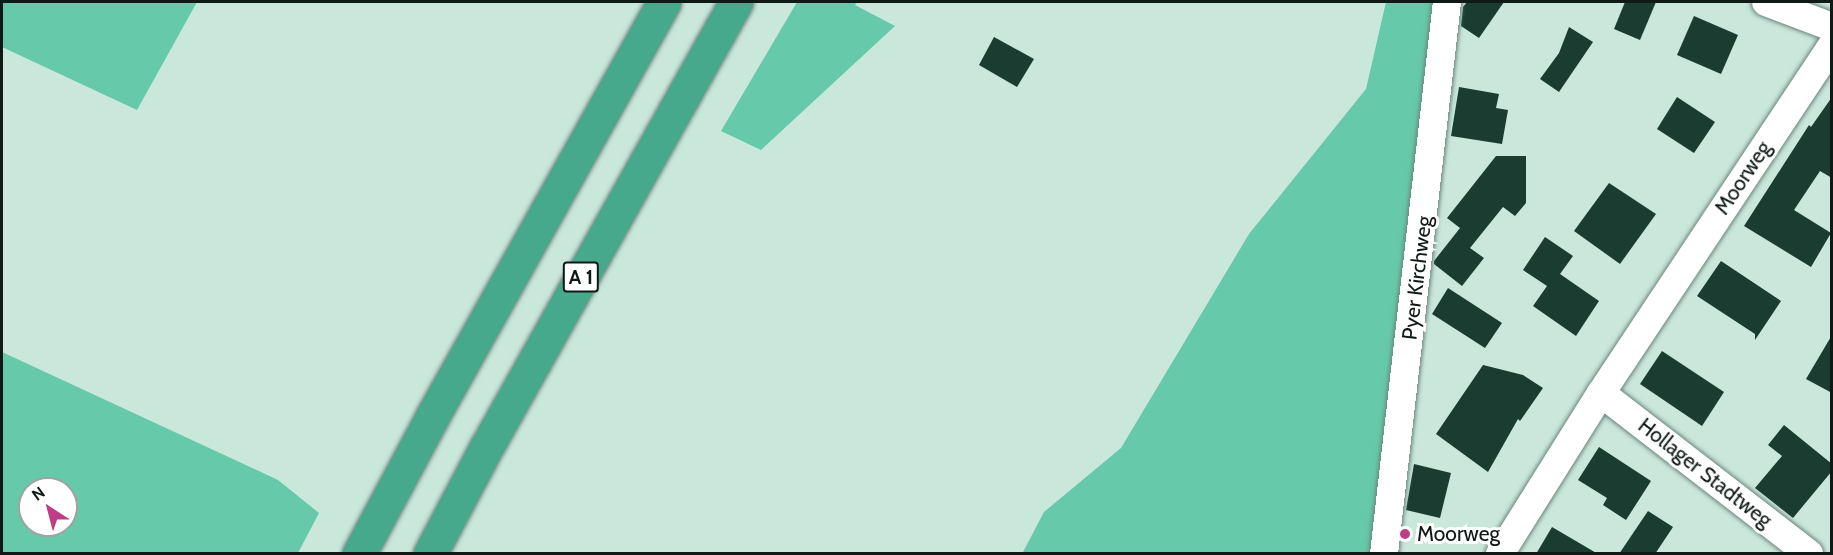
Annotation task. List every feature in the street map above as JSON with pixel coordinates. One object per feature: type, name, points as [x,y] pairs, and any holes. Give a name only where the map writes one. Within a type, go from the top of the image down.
[{"type":"highway","points":[[359,554],[432,417],[664,2]]},
{"type":"highway","name":"A 1","points":[[430,554],[521,386],[736,2]]},
{"type":"street","name":"Pyer Kirchweg","points":[[1384,554],[1447,2]]},
{"type":"street","points":[[1766,2],[1832,27]]},
{"type":"street","name":"Moorweg","points":[[1500,554],[1601,393],[1832,45]]},
{"type":"street","name":"Hollager Stadtweg","points":[[1601,393],[1809,554]]},
{"type":"green space","points":[[2,2],[197,2],[137,110],[2,47]]},
{"type":"green space","points":[[797,2],[857,2],[855,5],[895,26],[761,150],[721,131]]},
{"type":"green space","points":[[1386,2],[1448,2],[1384,553],[1022,554],[1044,512],[1121,448],[1249,234],[1366,89]]},
{"type":"green space","points":[[2,352],[278,480],[319,513],[298,553],[2,553]]},
{"type":"building","points":[[1467,2],[1504,2],[1479,38],[1461,26],[1463,7]]},
{"type":"building","points":[[1625,2],[1656,2],[1640,40],[1614,29]]},
{"type":"building","points":[[1694,16],[1738,35],[1721,74],[1677,55]]},
{"type":"building","points":[[1569,27],[1593,42],[1559,92],[1540,79],[1559,53]]},
{"type":"building","points":[[994,37],[1034,59],[1017,87],[979,65]]},
{"type":"building","points":[[1459,87],[1499,94],[1496,108],[1508,110],[1502,144],[1451,136]]},
{"type":"building","points":[[1677,97],[1715,122],[1694,153],[1657,129]]},
{"type":"building","points":[[1832,97],[1832,178],[1820,171],[1794,210],[1831,233],[1811,267],[1744,226],[1809,125],[1811,127]]},
{"type":"building","points":[[1496,156],[1526,156],[1526,203],[1515,216],[1503,207],[1470,248],[1484,258],[1462,286],[1434,264],[1434,261],[1460,228],[1447,218]]},
{"type":"building","points":[[1609,183],[1656,214],[1620,264],[1574,231]]},
{"type":"building","points":[[1545,237],[1573,256],[1560,274],[1599,301],[1576,336],[1533,306],[1547,286],[1523,270]]},
{"type":"building","points":[[1721,261],[1781,301],[1755,340],[1755,334],[1697,296]]},
{"type":"building","points":[[1448,288],[1502,323],[1485,348],[1432,314]]},
{"type":"building","points":[[1832,335],[1832,393],[1806,379]]},
{"type":"building","points":[[1662,351],[1724,392],[1702,426],[1640,384]]},
{"type":"building","points":[[1483,365],[1523,375],[1543,388],[1520,421],[1518,419],[1488,472],[1436,434]]},
{"type":"building","points":[[1784,425],[1832,464],[1832,471],[1793,518],[1755,488],[1782,456],[1768,445]]},
{"type":"building","points":[[1599,447],[1651,481],[1626,520],[1603,505],[1607,498],[1578,480]]},
{"type":"building","points":[[1414,464],[1451,473],[1440,518],[1406,510]]},
{"type":"building","points":[[1648,511],[1673,527],[1655,554],[1619,554]]},
{"type":"building","points":[[1552,527],[1598,554],[1536,554]]},
{"type":"place","name":"Moorweg","points":[[1405,534]]}]
